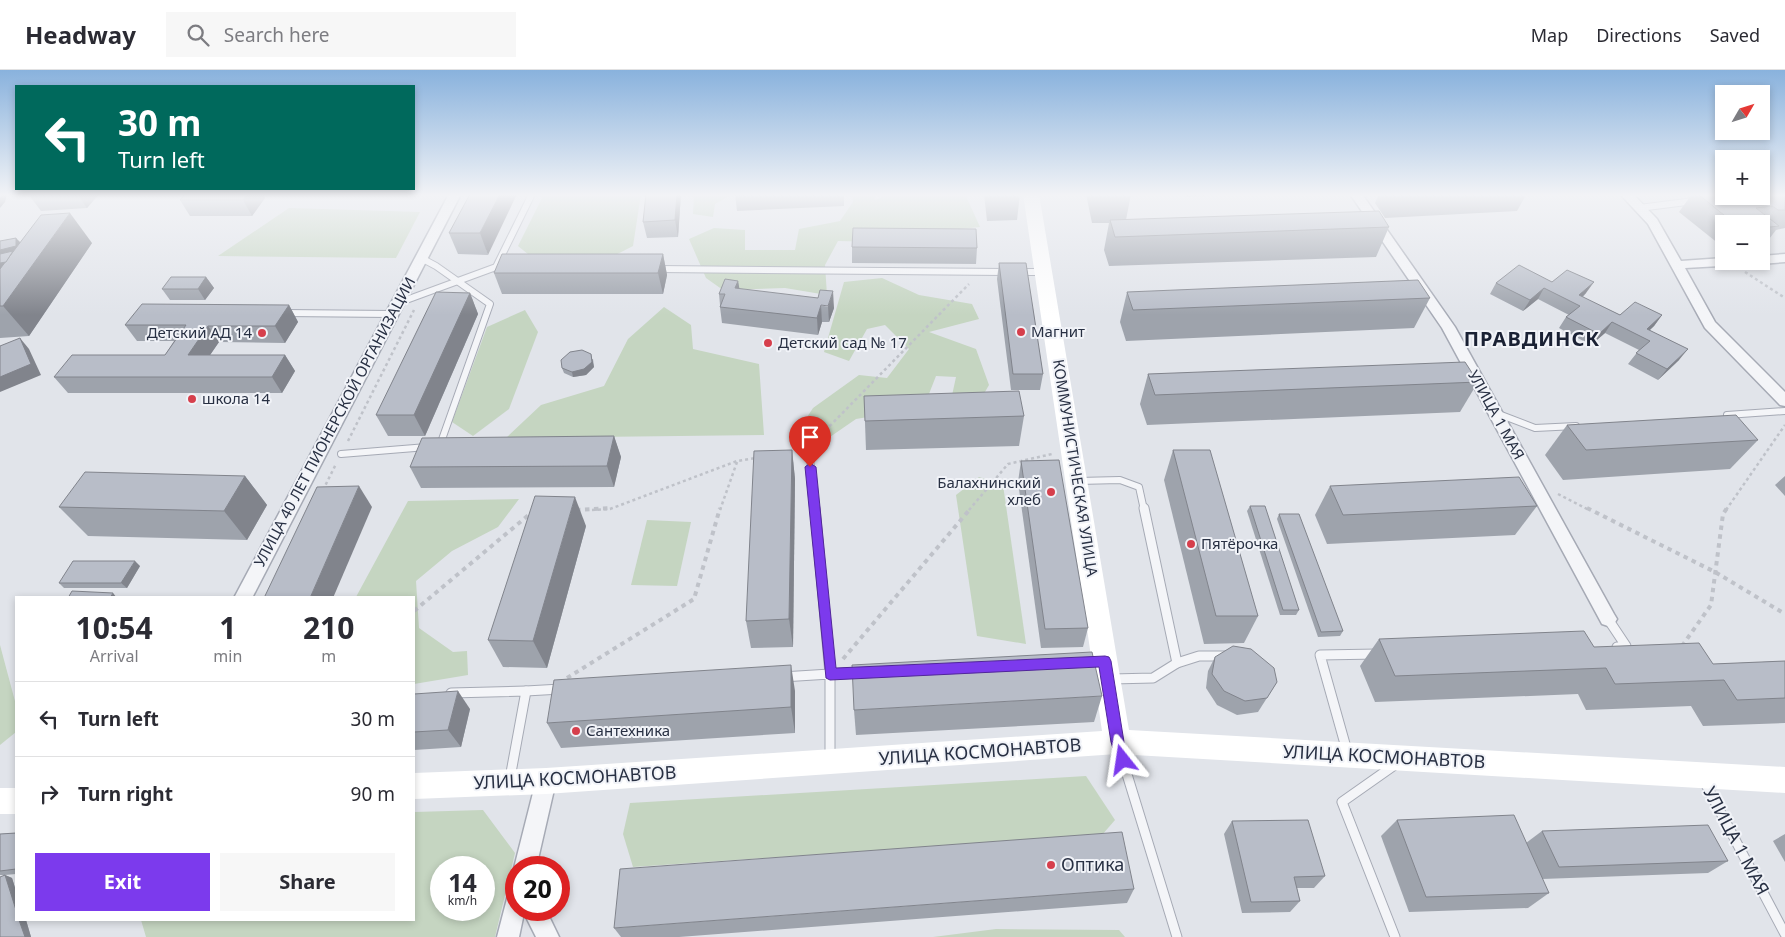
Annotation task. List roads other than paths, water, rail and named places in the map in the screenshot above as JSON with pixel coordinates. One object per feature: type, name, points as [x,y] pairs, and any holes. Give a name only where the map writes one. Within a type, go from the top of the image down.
[{"type":"street","name":"УЛИЦА 40 ЛЕТ ПИОНЕРСКОЙ ОРГАНИЗАЦИИ","points":[[244,596],[433,234]]},
{"type":"street","name":"КОММУНИСТИЧЕСКАЯ УЛИЦА","points":[[1038,234],[1077,481],[1103,668],[1117,742]]},
{"type":"street","name":"УЛИЦА 1 МАЯ","points":[[1384,234],[1448,327],[1608,618]]},
{"type":"street","points":[[1660,234],[1710,325],[1785,401]]},
{"type":"street","points":[[1770,259],[1785,258]]},
{"type":"street","points":[[1677,265],[1715,263]]},
{"type":"street","name":"УЛИЦА КОСМОНАВТОВ","points":[[415,786],[546,781],[1117,742],[1785,780]]},
{"type":"street","points":[[528,856],[546,781]]},
{"type":"street","points":[[0,801],[15,801]]},
{"type":"street","points":[[508,937],[512,921]]},
{"type":"street","points":[[540,921],[548,937]]},
{"type":"lane","points":[[496,267],[512,234]]},
{"type":"lane","points":[[342,454],[440,445],[490,304],[436,266],[421,258]]},
{"type":"lane","points":[[276,313],[394,309],[422,294],[456,281],[496,267],[506,267]]},
{"type":"lane","points":[[646,269],[966,274],[1045,272]]},
{"type":"lane","points":[[1718,416],[1785,411]]},
{"type":"lane","points":[[1495,412],[1535,428],[1583,425]]},
{"type":"lane","points":[[809,448],[830,674],[830,762]]},
{"type":"lane","points":[[1077,481],[1120,480],[1139,487],[1177,663]]},
{"type":"lane","points":[[1606,647],[1626,646],[1608,618]]},
{"type":"lane","points":[[1349,755],[1320,656],[1389,653]]},
{"type":"lane","points":[[1103,668],[1153,678],[1177,663],[1199,656],[1237,656]]},
{"type":"lane","points":[[772,677],[869,672]]},
{"type":"lane","points":[[442,693],[568,689]]},
{"type":"lane","points":[[510,783],[526,691]]},
{"type":"lane","points":[[1117,742],[1177,937]]},
{"type":"lane","points":[[1396,937],[1342,802],[1403,758]]},
{"type":"lane","name":"УЛИЦА 1 МАЯ","points":[[1701,775],[1785,934]]},
{"type":"place","name":"Магнит","points":[[1021,332]]},
{"type":"place","name":"Детский АД 14","points":[[262,333]]},
{"type":"place","name":"Детский сад № 17","points":[[768,343]]},
{"type":"place","name":"школа 14","points":[[192,399]]},
{"type":"place","name":"Балахнинский хлеб","points":[[1051,492]]},
{"type":"place","name":"Пятёрочка","points":[[1191,544]]},
{"type":"place","name":"Сантехника","points":[[576,731]]},
{"type":"place","name":"Оптика","points":[[1051,865]]},
{"type":"district","name":"ПРАВДИНСК","points":[[1532,339]]}]
